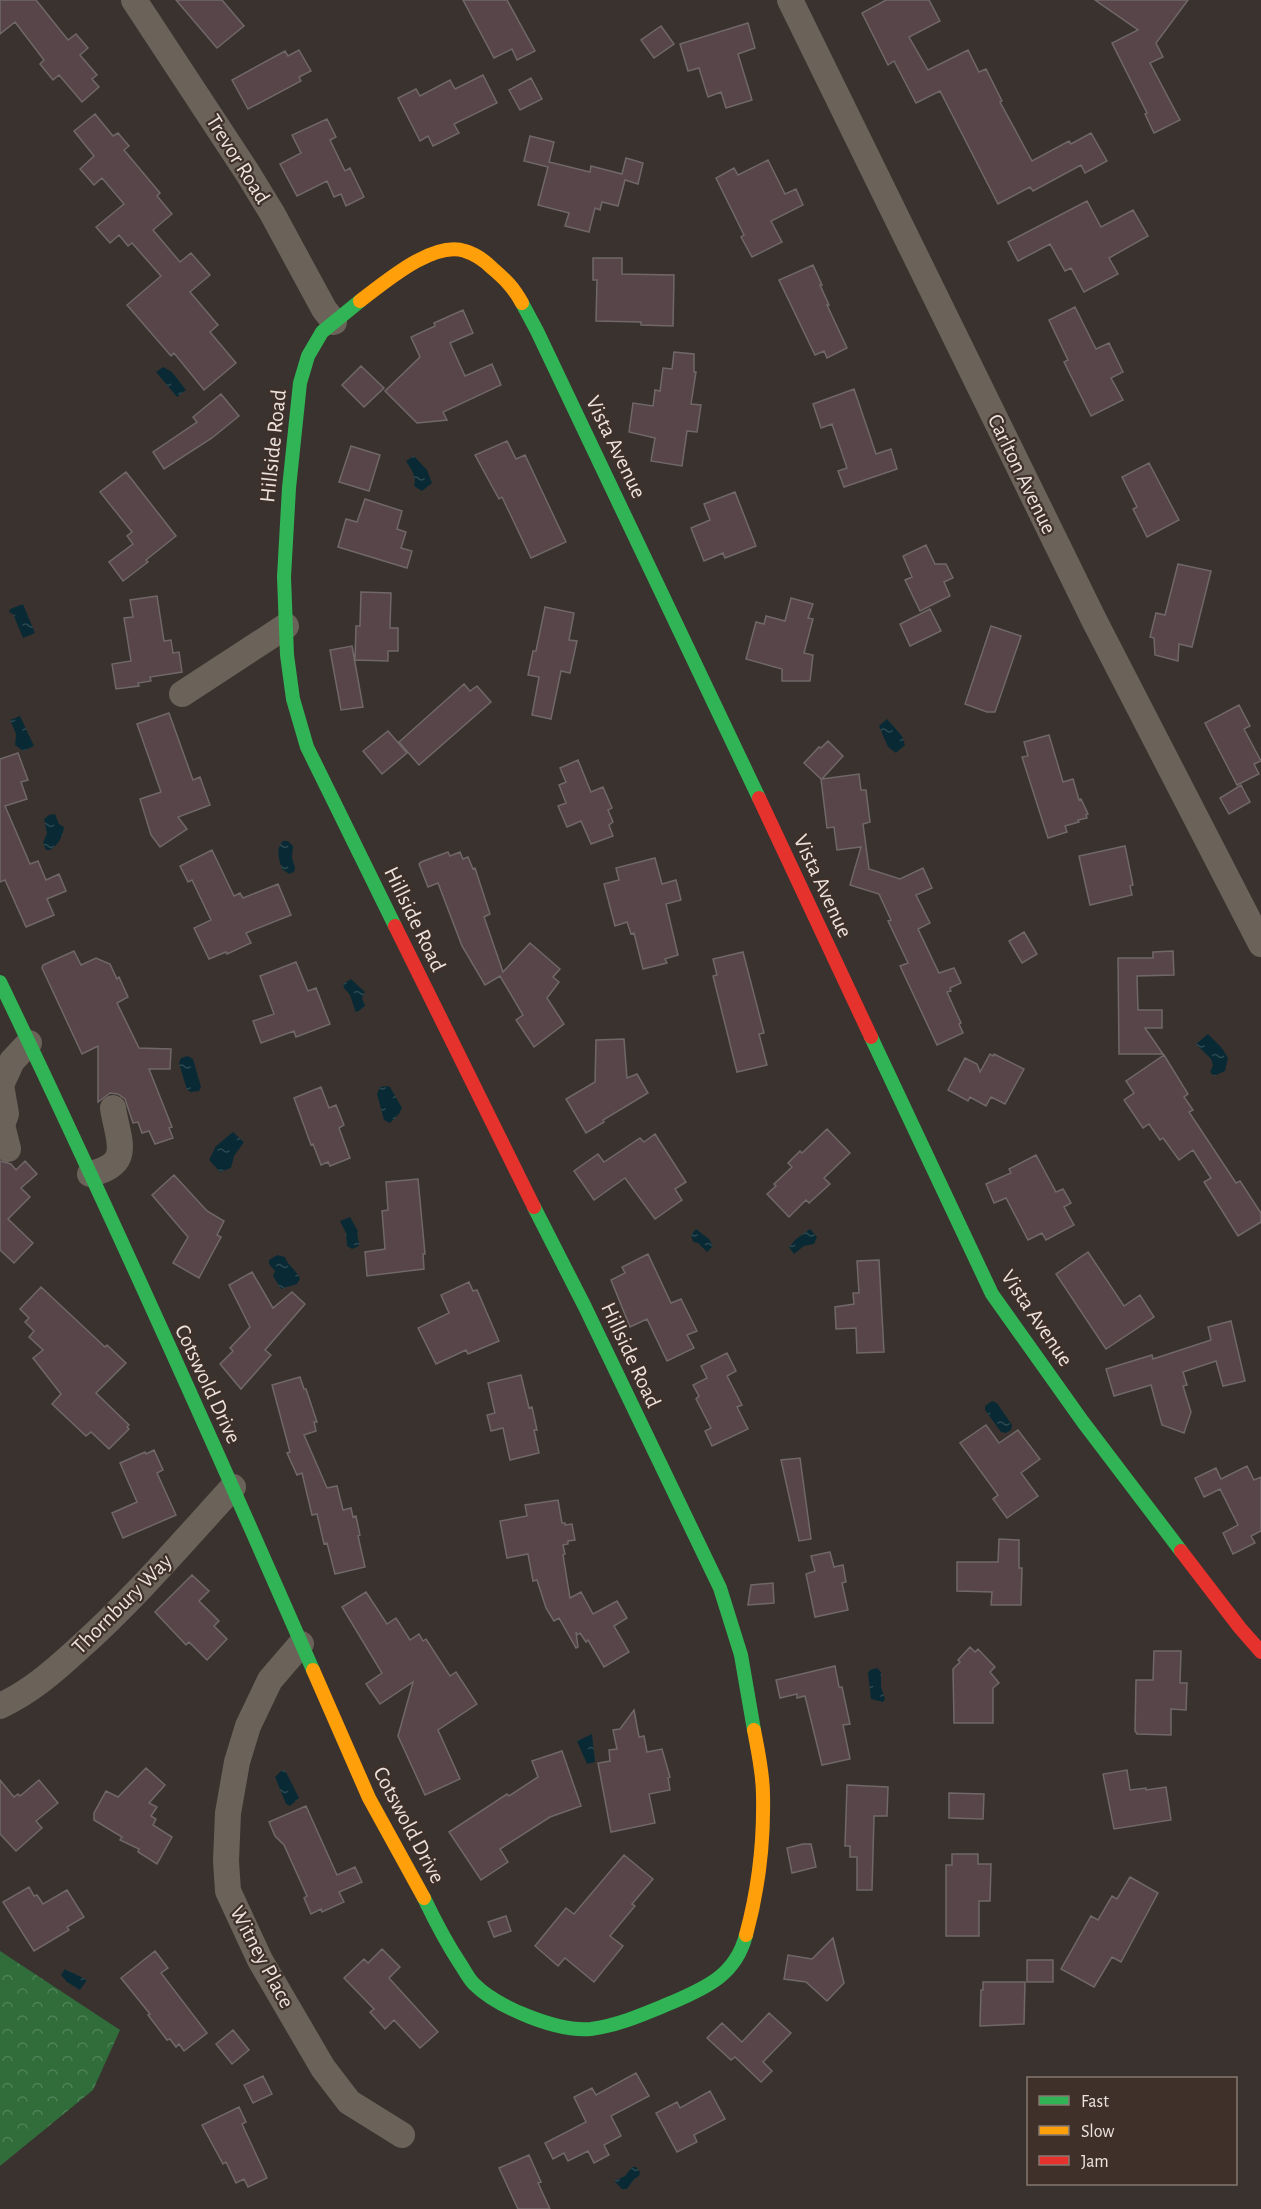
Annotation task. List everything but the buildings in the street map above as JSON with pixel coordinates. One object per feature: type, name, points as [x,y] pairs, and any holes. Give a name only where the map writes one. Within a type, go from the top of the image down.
[{"type":"street","name":"Trevor Road","points":[[134,0],[228,140],[272,213],[324,309],[334,322]]},
{"type":"street","name":"Carlton Avenue","points":[[790,0],[1094,620],[1261,944]]},
{"type":"street","name":"Vista Avenue","points":[[334,322],[402,268],[443,250],[464,250],[483,260],[511,284],[537,331],[658,583],[992,1294],[1083,1422],[1240,1628],[1261,1652]]},
{"type":"street","name":"Hillside Road","points":[[334,322],[322,332],[308,356],[300,383],[289,488],[284,577],[286,626],[293,699],[307,747],[680,1503]]},
{"type":"street","points":[[182,694],[286,626]]},
{"type":"street","name":"Cotswold Drive","points":[[0,982],[232,1487],[369,1798],[413,1876],[446,1943],[474,1984],[507,2008],[546,2023],[589,2029],[631,2020],[707,1987],[730,1968],[742,1951],[751,1918],[761,1847],[763,1794],[741,1655],[720,1588],[680,1503]]},
{"type":"street","points":[[8,1149],[2,1125],[6,1114],[1,1084],[12,1061],[30,1043]]},
{"type":"street","points":[[90,1174],[105,1171],[116,1161],[122,1149],[112,1108]]},
{"type":"street","name":"Thornbury Way","points":[[0,1706],[22,1696],[40,1683],[114,1617],[232,1487]]},
{"type":"street","name":"Witney Place","points":[[301,1644],[270,1680],[248,1726],[237,1762],[228,1812],[226,1861],[228,1891],[260,1960],[323,2068],[349,2102],[402,2135]]},
{"type":"green space","points":[[0,1951],[120,2030],[93,2090],[0,2166]]},
{"type":"water","points":[[163,367],[172,372],[186,390],[177,397],[156,372]]},
{"type":"water","points":[[414,456],[427,470],[432,483],[422,491],[414,486],[414,476],[406,461]]},
{"type":"water","points":[[23,604],[35,633],[23,638],[13,614],[9,612],[10,609]]},
{"type":"water","points":[[20,716],[34,746],[23,751],[15,745],[16,734],[10,720]]},
{"type":"water","points":[[887,719],[902,736],[905,745],[896,753],[888,747],[879,726]]},
{"type":"water","points":[[55,814],[59,824],[64,827],[63,831],[56,845],[46,850],[43,843],[47,833],[44,819]]},
{"type":"water","points":[[283,841],[288,841],[293,846],[292,858],[295,867],[294,872],[289,874],[282,869],[279,858],[278,851]]},
{"type":"water","points":[[351,979],[365,992],[362,998],[365,1006],[356,1013],[350,995],[343,984]]},
{"type":"water","points":[[1208,1034],[1228,1058],[1225,1071],[1214,1076],[1210,1072],[1213,1065],[1211,1059],[1196,1044]]},
{"type":"water","points":[[188,1056],[193,1059],[201,1087],[199,1091],[187,1090],[179,1063],[181,1058]]},
{"type":"water","points":[[380,1087],[390,1087],[402,1108],[390,1123],[384,1120],[377,1094]]},
{"type":"water","points":[[233,1132],[244,1142],[234,1156],[231,1168],[220,1172],[209,1160],[216,1146]]},
{"type":"water","points":[[350,1217],[358,1231],[359,1244],[352,1249],[347,1246],[346,1233],[340,1221]]},
{"type":"water","points":[[696,1229],[709,1239],[713,1246],[707,1252],[698,1243],[693,1242],[691,1235]]},
{"type":"water","points":[[810,1229],[817,1237],[814,1244],[804,1246],[794,1254],[789,1247]]},
{"type":"water","points":[[277,1255],[285,1257],[300,1279],[297,1284],[281,1289],[273,1276],[275,1271],[269,1264],[269,1260]]},
{"type":"water","points":[[992,1401],[997,1403],[1012,1425],[1011,1430],[1006,1433],[1001,1432],[985,1410],[985,1406]]},
{"type":"water","points":[[877,1668],[881,1672],[881,1687],[885,1699],[883,1702],[871,1699],[868,1673]]},
{"type":"water","points":[[592,1734],[595,1762],[587,1764],[577,1741]]},
{"type":"water","points":[[282,1770],[286,1772],[299,1798],[290,1806],[286,1804],[275,1777]]},
{"type":"water","points":[[65,1969],[87,1980],[80,1990],[61,1975]]},
{"type":"water","points":[[632,2167],[636,2167],[640,2172],[639,2176],[627,2189],[622,2189],[614,2181],[625,2176]]},
{"type":"traffic: fast","points":[[360,301],[322,332],[308,356],[300,383],[289,488],[284,577],[287,655],[293,699],[307,747],[395,926]]},
{"type":"traffic: fast","points":[[522,303],[759,798]]},
{"type":"traffic: fast","points":[[0,982],[160,1324],[313,1670]]},
{"type":"traffic: fast","points":[[871,1037],[992,1294],[1083,1422],[1181,1551]]},
{"type":"traffic: fast","points":[[534,1207],[585,1307],[720,1588],[741,1655],[754,1730]]},
{"type":"traffic: fast","points":[[424,1898],[446,1941],[474,1984],[498,2002],[529,2017],[577,2029],[591,2029],[623,2022],[698,1991],[719,1978],[728,1969],[735,1960],[746,1935]]},
{"type":"traffic: slow","points":[[360,301],[395,274],[424,257],[452,249],[469,252],[486,263],[509,284],[522,303]]},
{"type":"traffic: slow","points":[[313,1670],[369,1798],[424,1898]]},
{"type":"traffic: slow","points":[[746,1935],[757,1883],[762,1830],[762,1779],[754,1730]]},
{"type":"traffic: jam","points":[[759,798],[871,1037]]},
{"type":"traffic: jam","points":[[395,926],[534,1207]]},
{"type":"traffic: jam","points":[[1181,1551],[1261,1652]]}]
